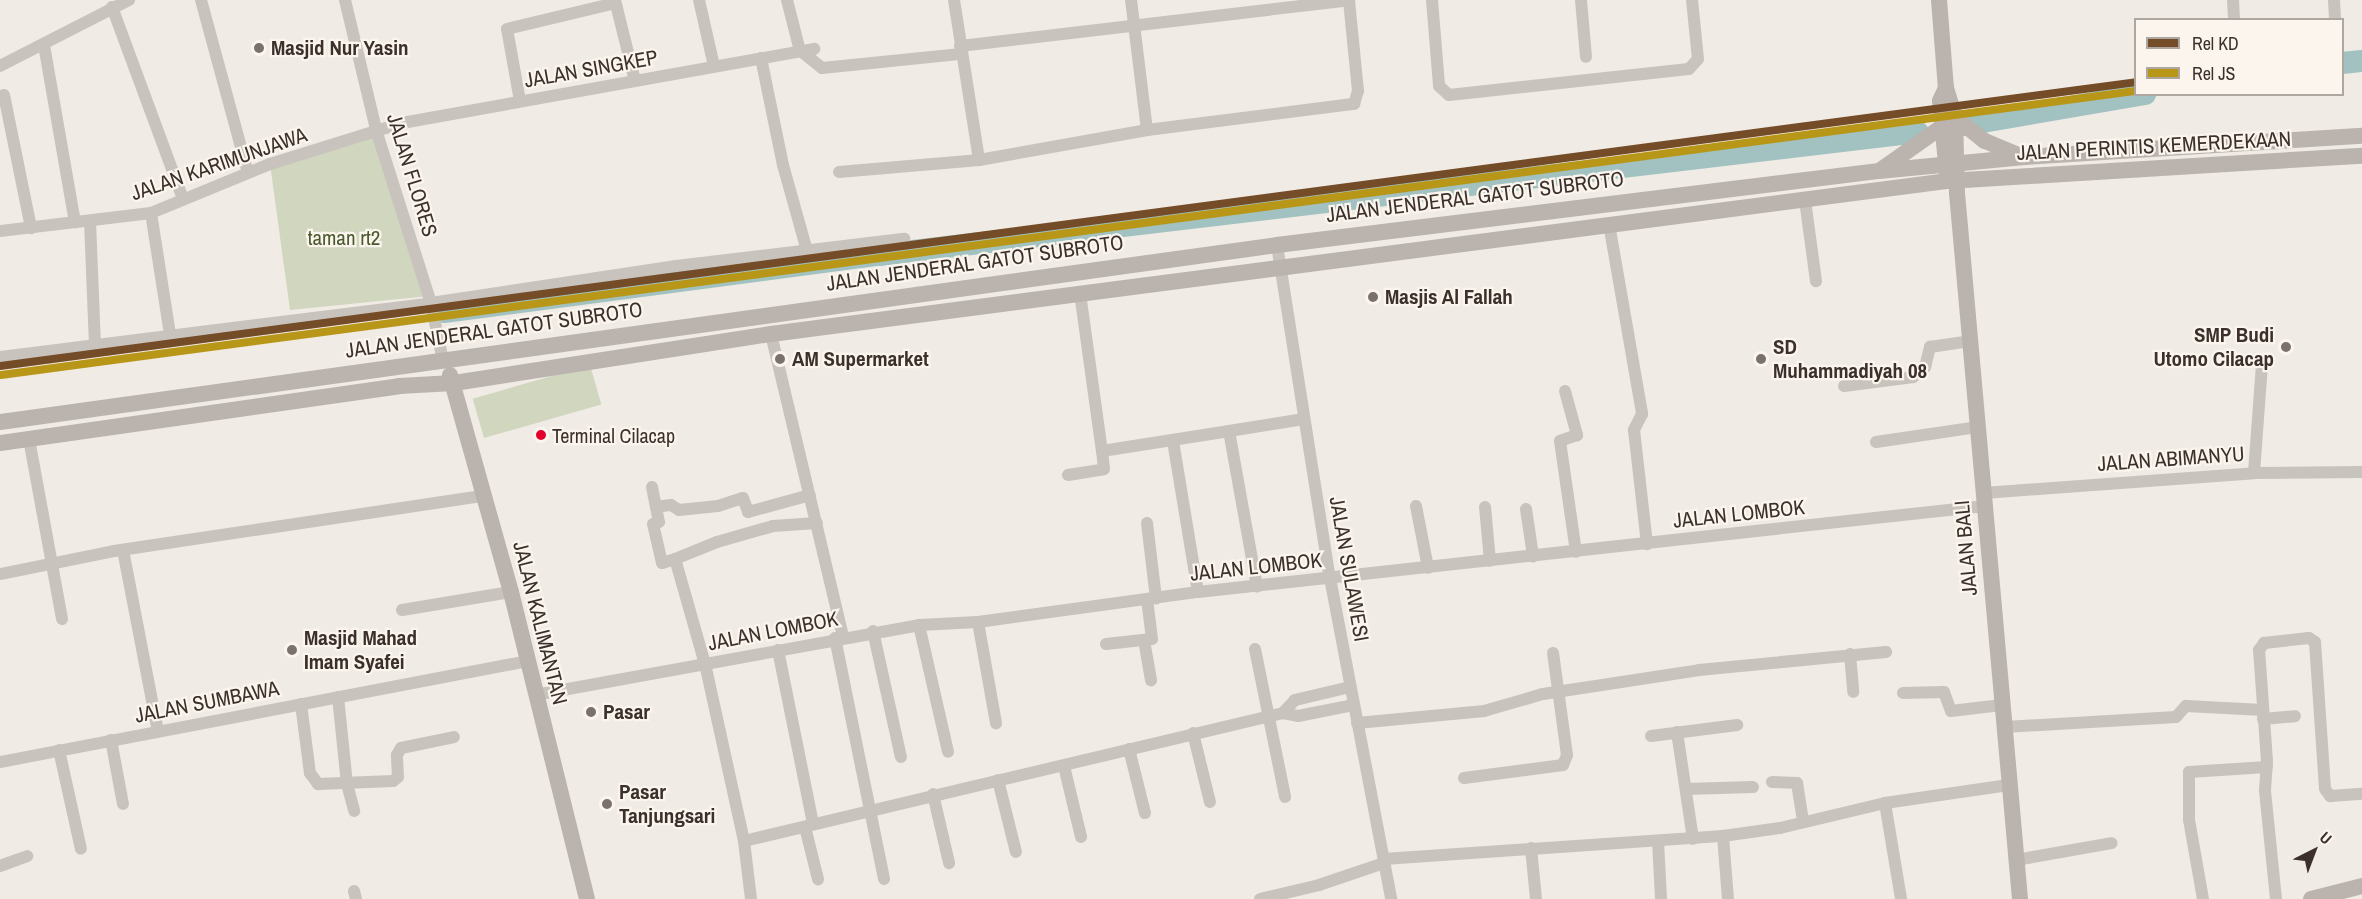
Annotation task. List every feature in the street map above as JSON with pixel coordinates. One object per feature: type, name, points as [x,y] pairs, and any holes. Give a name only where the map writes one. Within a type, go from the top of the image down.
[{"type":"main road","name":"JALAN BALI","points":[[1939,0],[2020,899]]},
{"type":"main road","points":[[1879,171],[1949,122],[1985,141],[2024,157]]},
{"type":"main road","name":"JALAN PERINTIS KEMERDEKAAN","points":[[1954,176],[2024,157],[2362,136]]},
{"type":"main road","name":"JALAN PERINTIS KEMERDEKAAN","points":[[1954,176],[2362,156]]},
{"type":"main road","name":"JALAN JENDERAL GATOT SUBROTO","points":[[0,422],[1278,245],[1879,171],[1954,176]]},
{"type":"main road","name":"JALAN JENDERAL GATOT SUBROTO","points":[[0,442],[399,386],[454,383],[771,334],[1805,200],[1954,176]]},
{"type":"main road","name":"JALAN KALIMANTAN","points":[[444,361],[454,383],[482,496],[511,592],[587,899]]},
{"type":"main road","points":[[2312,899],[2362,886]]},
{"type":"street","points":[[0,66],[44,45],[104,6],[129,0]]},
{"type":"street","points":[[201,0],[248,173]]},
{"type":"street","name":"JALAN FLORES","points":[[345,0],[377,133],[431,303],[444,361]]},
{"type":"street","points":[[699,0],[714,66]]},
{"type":"street","points":[[787,0],[801,51],[822,68],[1349,0],[1358,92],[1354,104],[1147,129],[979,160],[838,172]]},
{"type":"street","points":[[954,0],[979,160]]},
{"type":"street","points":[[1131,0],[1147,129]]},
{"type":"street","points":[[1432,0],[1439,86],[1449,95],[1689,69],[1698,59],[1692,0]]},
{"type":"street","points":[[1581,0],[1586,57]]},
{"type":"street","points":[[2233,0],[2234,18]]},
{"type":"street","points":[[2334,0],[2335,18]]},
{"type":"street","points":[[520,101],[507,29],[615,1],[635,81]]},
{"type":"street","points":[[104,6],[183,200]]},
{"type":"street","points":[[44,45],[75,222]]},
{"type":"street","name":"JALAN SINGKEP","points":[[377,133],[402,123],[814,50]]},
{"type":"street","points":[[761,58],[783,165],[807,251]]},
{"type":"street","points":[[4,95],[31,228]]},
{"type":"street","name":"JALAN KARIMUNJAWA","points":[[0,231],[151,213],[248,173],[377,133]]},
{"type":"street","points":[[1805,200],[1816,281]]},
{"type":"street","points":[[151,213],[170,335]]},
{"type":"street","points":[[90,221],[95,344]]},
{"type":"street","points":[[1609,224],[1642,414],[1634,430],[1647,544]]},
{"type":"street","points":[[0,357],[431,303],[676,266],[904,239]]},
{"type":"street","name":"JALAN SULAWESI","points":[[1278,245],[1330,578],[1391,899]]},
{"type":"street","points":[[1068,475],[1104,469],[1080,293]]},
{"type":"street","points":[[771,334],[817,523],[884,879]]},
{"type":"street","points":[[1844,386],[1913,377],[1925,367],[1930,347],[1970,341]]},
{"type":"street","points":[[2254,473],[2262,365]]},
{"type":"street","points":[[1565,391],[1576,435],[1560,441],[1576,552]]},
{"type":"street","points":[[1102,451],[1304,419]]},
{"type":"street","points":[[1876,442],[1977,427]]},
{"type":"street","points":[[1229,430],[1257,587]]},
{"type":"street","points":[[29,439],[54,563],[62,619]]},
{"type":"street","points":[[1173,441],[1198,592]]},
{"type":"street","name":"JALAN ABIMANYU","points":[[1984,500],[2254,473],[2362,472]]},
{"type":"street","points":[[652,487],[659,522],[652,524],[662,563],[717,542],[773,526],[817,523]]},
{"type":"street","points":[[656,507],[692,509],[744,498],[748,512],[810,495]]},
{"type":"street","points":[[0,574],[123,550],[482,496]]},
{"type":"street","name":"JALAN LOMBOK","points":[[535,695],[839,637],[920,625],[978,622],[1198,592],[1647,544],[1984,500]]},
{"type":"street","points":[[1416,506],[1428,568]]},
{"type":"street","points":[[1485,507],[1490,561]]},
{"type":"street","points":[[1526,509],[1533,556]]},
{"type":"street","points":[[1106,644],[1144,640],[1154,635],[1147,523]]},
{"type":"street","points":[[123,550],[158,731]]},
{"type":"street","points":[[675,559],[705,664],[744,841],[752,899]]},
{"type":"street","points":[[402,610],[511,592]]},
{"type":"street","points":[[978,622],[996,723]]},
{"type":"street","points":[[920,625],[948,752]]},
{"type":"street","points":[[873,632],[901,758]]},
{"type":"street","points":[[1144,640],[1151,680]]},
{"type":"street","points":[[2276,899],[2265,790],[2267,767],[2263,715],[2262,644],[2313,640],[2325,789],[2330,796],[2362,794]]},
{"type":"street","points":[[1255,649],[1285,797]]},
{"type":"street","points":[[778,650],[818,879]]},
{"type":"street","points":[[1358,723],[1484,711],[1557,692],[1699,670],[1886,652]]},
{"type":"street","points":[[1464,778],[1563,765],[1567,754],[1553,653]]},
{"type":"street","points":[[1850,654],[1853,692]]},
{"type":"street","name":"JALAN SUMBAWA","points":[[0,762],[528,661]]},
{"type":"street","points":[[1283,713],[1294,700],[1350,687]]},
{"type":"street","points":[[1903,693],[1944,692],[1951,711],[2002,705]]},
{"type":"street","points":[[338,698],[346,784],[354,811]]},
{"type":"street","points":[[301,704],[312,778],[318,784],[393,781],[398,777],[397,755],[401,748],[454,737]]},
{"type":"street","points":[[744,841],[870,809],[1064,766],[1269,716],[1283,713],[1298,716],[1353,705]]},
{"type":"street","points":[[2004,727],[2176,717],[2186,705],[2263,715],[2295,716]]},
{"type":"street","points":[[1651,736],[1737,725]]},
{"type":"street","points":[[1677,732],[1694,839]]},
{"type":"street","points":[[1193,733],[1210,802]]},
{"type":"street","points":[[111,740],[123,804]]},
{"type":"street","points":[[1129,749],[1145,813]]},
{"type":"street","points":[[59,750],[81,849]]},
{"type":"street","points":[[1064,766],[1081,837]]},
{"type":"street","points":[[2203,899],[2189,820],[2189,772],[2267,767]]},
{"type":"street","points":[[998,780],[1016,852]]},
{"type":"street","points":[[1772,782],[1797,783],[1803,821]]},
{"type":"street","points":[[1260,899],[1319,885],[1384,861],[1531,848],[1723,836],[1886,803],[2009,785]]},
{"type":"street","points":[[1686,789],[1753,787]]},
{"type":"street","points":[[933,794],[949,863]]},
{"type":"street","points":[[1886,803],[1901,899]]},
{"type":"street","points":[[1723,836],[1728,899]]},
{"type":"street","points":[[1658,841],[1661,899]]},
{"type":"street","points":[[2016,860],[2112,843]]},
{"type":"street","points":[[1531,848],[1536,899]]},
{"type":"street","points":[[0,866],[27,856]]},
{"type":"green space","name":"taman rt2","points":[[377,133],[429,296],[290,310],[270,164]]},
{"type":"green space","points":[[590,365],[601,404],[484,438],[473,399]]},
{"type":"waterway","points":[[2344,63],[2362,61]]},
{"type":"waterway","points":[[1965,125],[2134,96]]},
{"type":"waterway","points":[[444,312],[879,255],[1918,132]]},
{"type":"rail line","name":"KD","points":[[0,366],[2134,82]]},
{"type":"rail line","name":"JS","points":[[1,375],[2134,91]]},
{"type":"place","name":"Masjid Nur Yasin","points":[[259,48]]},
{"type":"place","name":"Masjis Al Fallah","points":[[1373,297]]},
{"type":"place","name":"SMP Budi Utomo Cilacap","points":[[2286,347]]},
{"type":"place","name":"AM Supermarket","points":[[780,359]]},
{"type":"place","name":"SD Muhammadiyah 08","points":[[1761,359]]},
{"type":"place","name":"Terminal Cilacap","points":[[541,435]]},
{"type":"place","name":"Masjid Mahad Imam Syafei","points":[[292,650]]},
{"type":"place","name":"Pasar","points":[[591,712]]},
{"type":"place","name":"Pasar Tanjungsari","points":[[607,804]]}]
